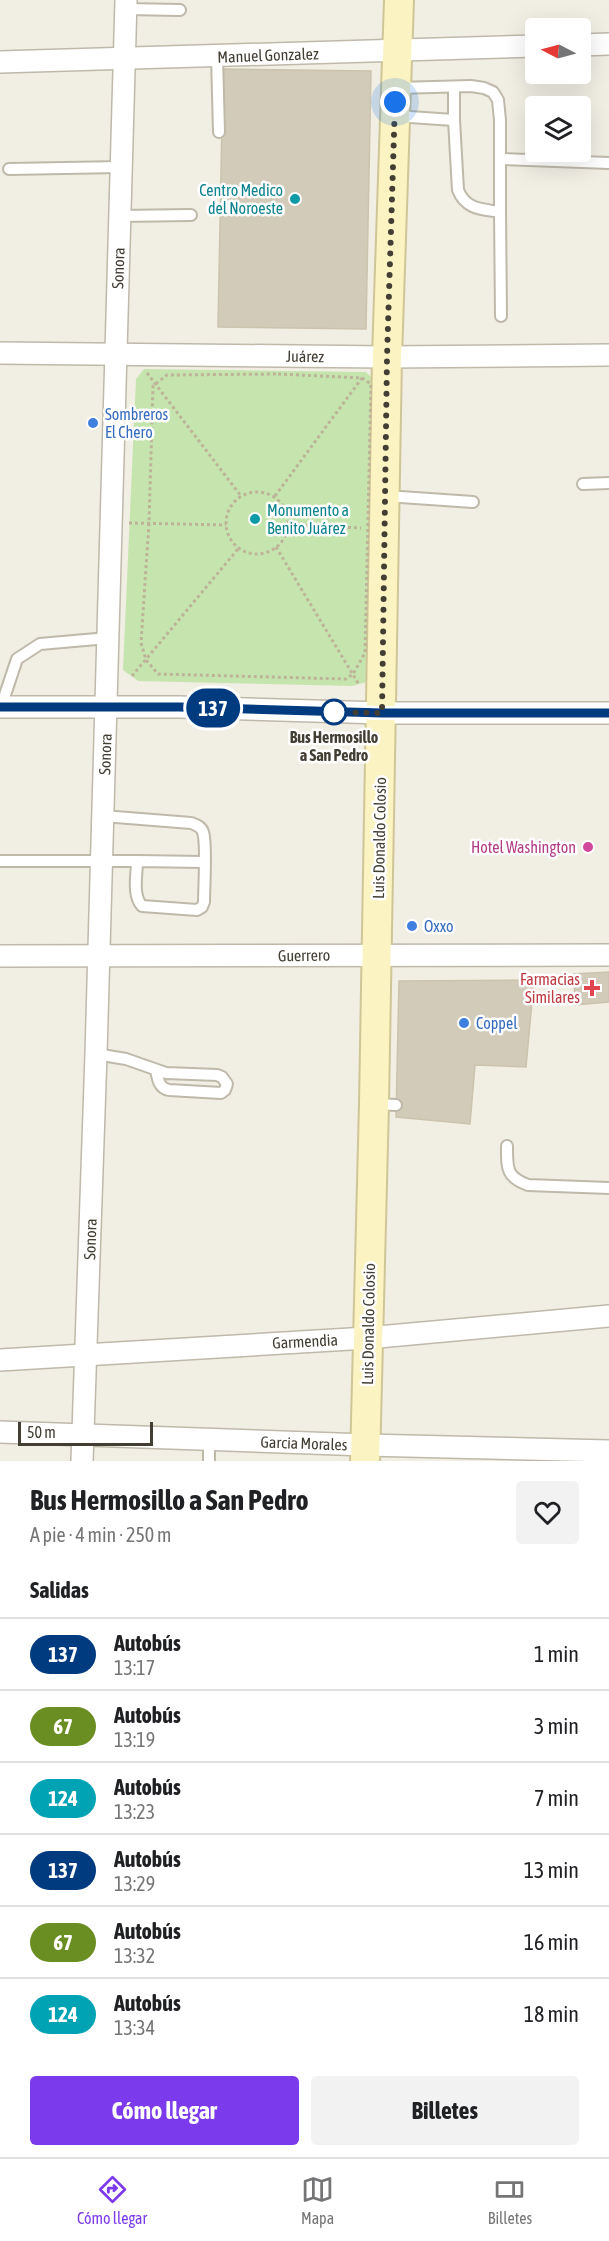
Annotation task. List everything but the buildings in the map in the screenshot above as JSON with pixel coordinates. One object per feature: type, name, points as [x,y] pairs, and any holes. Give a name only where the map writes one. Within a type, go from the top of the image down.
[{"type":"main road","name":"Luis Donaldo Colosio","points":[[365,1453],[367,1338],[385,1104],[377,954],[386,496],[377,364],[396,88],[399,0]]},
{"type":"street","name":"Sonora","points":[[82,1461],[126,5]]},
{"type":"street","points":[[591,45],[609,44]]},
{"type":"street","name":"Manuel Gonzalez","points":[[0,62],[525,46]]},
{"type":"street","name":"Juárez","points":[[0,353],[115,354],[377,364],[609,355]]},
{"type":"street","points":[[1,707],[382,713],[609,713]]},
{"type":"street","name":"Guerrero","points":[[0,956],[609,955]]},
{"type":"street","name":"Garmendia","points":[[0,1360],[367,1338],[609,1316]]},
{"type":"street","name":"Garcia Morales","points":[[0,1432],[209,1440],[365,1453],[609,1451]]},
{"type":"lane","points":[[126,5],[180,10]]},
{"type":"lane","points":[[217,57],[219,132]]},
{"type":"lane","points":[[454,87],[458,190],[462,199],[475,208],[500,212]]},
{"type":"lane","points":[[396,88],[484,88],[493,92],[498,100],[501,316]]},
{"type":"lane","points":[[394,116],[454,120]]},
{"type":"lane","points":[[500,159],[609,163]]},
{"type":"lane","points":[[9,169],[121,167]]},
{"type":"lane","points":[[119,216],[191,215]]},
{"type":"lane","points":[[583,484],[609,483]]},
{"type":"lane","points":[[386,496],[473,502]]},
{"type":"lane","points":[[1,707],[17,658],[40,644],[108,638]]},
{"type":"lane","points":[[103,816],[199,825],[203,831],[204,862],[204,902],[201,907],[197,910],[142,906],[136,894],[137,861]]},
{"type":"lane","points":[[0,861],[204,862]]},
{"type":"lane","points":[[96,1054],[126,1059],[166,1073],[218,1076],[222,1077],[227,1084],[221,1093],[169,1090],[160,1085],[156,1070]]},
{"type":"lane","points":[[507,1146],[509,1174],[517,1181],[528,1185],[609,1188]]},
{"type":"lane","points":[[209,1440],[209,1461]]},
{"type":"path","points":[[275,497],[362,378],[377,364]]},
{"type":"path","points":[[144,369],[241,496]]},
{"type":"path","points":[[278,374],[362,378],[371,384],[365,653],[353,674],[346,679],[158,674],[146,660],[141,643],[149,523],[153,386],[155,383],[167,375],[278,374]]},
{"type":"path","points":[[258,491],[275,497],[285,509],[288,525],[286,534],[276,548],[258,554],[248,553],[239,548],[228,534],[226,525],[229,508],[241,496],[258,491]]},
{"type":"path","points":[[129,522],[226,525]]},
{"type":"path","points":[[288,525],[378,529]]},
{"type":"path","points":[[132,676],[239,548]]},
{"type":"path","points":[[276,548],[359,684]]},
{"type":"green space","points":[[144,369],[366,372],[378,384],[367,682],[352,686],[138,681],[123,670],[136,379]]},
{"type":"bus line","name":"137","points":[[0,707],[179,707],[382,713],[609,713]]},
{"type":"place","name":"Centro Medico del Noroeste","points":[[295,199]]},
{"type":"place","name":"Sombreros El Chero","points":[[93,423]]},
{"type":"place","name":"Monumento a Benito Juárez","points":[[255,519]]},
{"type":"place","name":"Bus Hermosillo a San Pedro","points":[[334,712]]},
{"type":"place","name":"Hotel Washington","points":[[588,847]]},
{"type":"place","name":"Oxxo","points":[[412,926]]},
{"type":"place","name":"Farmacias Similares","points":[[592,988]]},
{"type":"place","name":"Coppel","points":[[464,1023]]},
{"type":"route","points":[[334,712],[382,713],[387,357],[395,102]]}]
